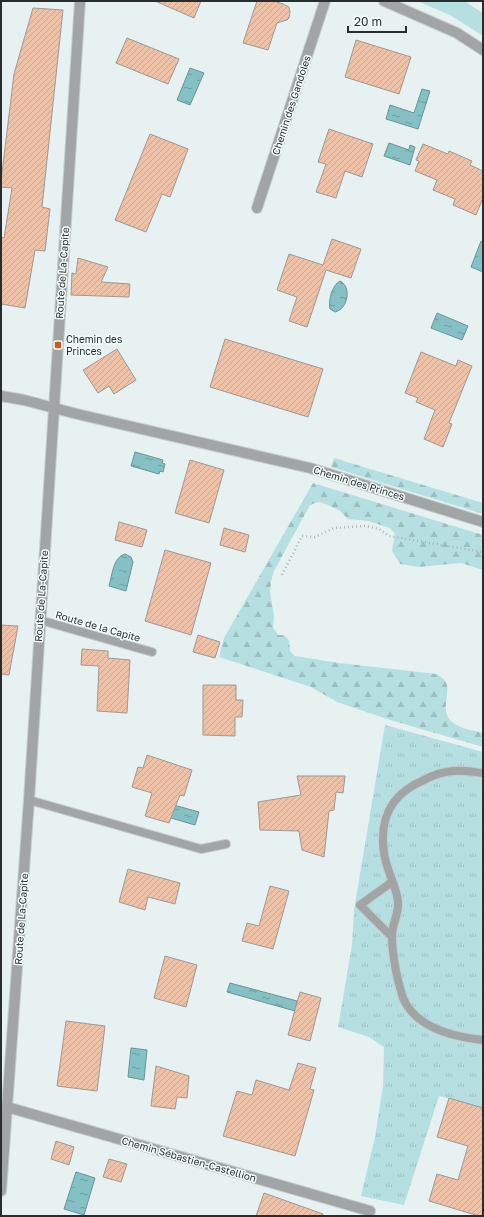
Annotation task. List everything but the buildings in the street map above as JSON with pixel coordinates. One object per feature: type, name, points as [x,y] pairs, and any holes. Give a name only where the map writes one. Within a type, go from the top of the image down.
[{"type":"street","name":"Route de La-Capite","points":[[1,1191],[29,800],[80,1]]},
{"type":"street","name":"Chemin des Gandoles","points":[[257,208],[325,1]]},
{"type":"street","points":[[384,1],[457,33],[483,50]]},
{"type":"street","name":"Chemin des Princes","points":[[1,396],[24,400],[77,414],[310,468],[483,522]]},
{"type":"street","name":"Chemin Sébastien-Castellion","points":[[7,1107],[370,1211]]},
{"type":"lane","name":"Route de la Capite","points":[[40,620],[152,652]]},
{"type":"lane","points":[[483,773],[453,771],[433,775],[414,784],[393,802],[389,809],[385,819],[382,841],[386,866],[397,896],[398,908],[392,937],[394,958],[403,997],[413,1012],[426,1023],[457,1036],[483,1040]]},
{"type":"lane","points":[[29,800],[201,849],[226,844]]},
{"type":"lane","points":[[392,882],[360,905],[392,937]]},
{"type":"path","points":[[282,575],[302,536],[315,537],[334,528],[373,527],[389,536],[483,552]]},
{"type":"green space","points":[[417,1],[464,1],[483,13],[483,36],[450,15]]},
{"type":"green space","points":[[334,458],[483,503],[483,514],[331,467]]},
{"type":"green space","points":[[313,483],[483,535],[483,570],[461,563],[419,567],[400,564],[392,551],[395,534],[390,528],[368,521],[348,519],[340,511],[318,502],[310,505],[274,571],[270,592],[274,616],[273,627],[278,635],[284,635],[289,640],[290,651],[295,656],[339,663],[437,674],[447,685],[446,713],[448,717],[458,726],[483,733],[483,747],[387,719],[337,702],[311,687],[219,657],[224,638]]},
{"type":"green space","points":[[385,725],[483,752],[483,1108],[439,1096],[404,1205],[361,1196],[375,1137],[383,1086],[384,1047],[369,1037],[338,1027],[352,945],[354,910]]},
{"type":"water","points":[[190,68],[204,73],[190,105],[177,100]]},
{"type":"water","points":[[422,89],[430,91],[418,129],[386,119],[390,105],[414,113]]},
{"type":"water","points":[[389,143],[409,150],[410,145],[415,147],[410,165],[384,156]]},
{"type":"water","points":[[481,241],[483,242],[483,272],[471,267]]},
{"type":"water","points":[[340,281],[346,288],[347,298],[343,307],[335,312],[330,309],[330,298],[335,286]]},
{"type":"water","points":[[437,313],[468,326],[462,340],[431,328]]},
{"type":"water","points":[[135,452],[163,460],[162,463],[165,464],[163,472],[160,471],[159,474],[131,466]]},
{"type":"water","points":[[125,554],[131,557],[133,562],[126,591],[109,586],[115,563]]},
{"type":"water","points":[[170,804],[199,812],[195,825],[171,818]]},
{"type":"water","points":[[230,983],[297,1001],[295,1011],[227,992]]},
{"type":"water","points":[[131,1048],[147,1050],[144,1080],[128,1077]]},
{"type":"water","points":[[76,1172],[95,1178],[84,1215],[64,1209]]},
{"type":"place","name":"Chemin des Princes","points":[[58,345]]}]
